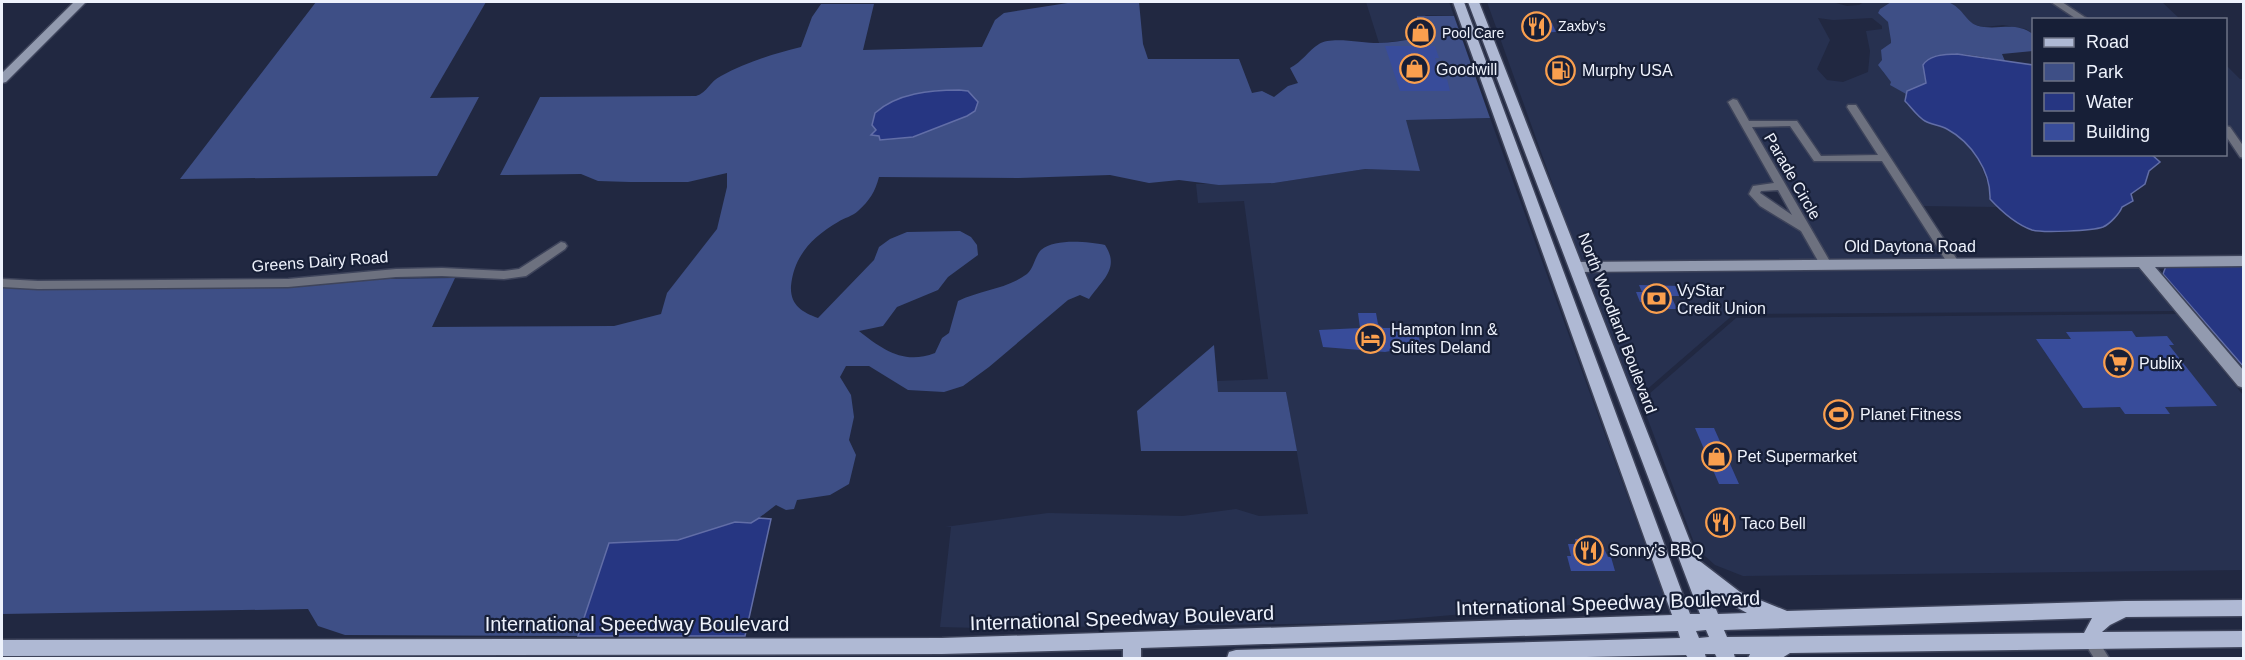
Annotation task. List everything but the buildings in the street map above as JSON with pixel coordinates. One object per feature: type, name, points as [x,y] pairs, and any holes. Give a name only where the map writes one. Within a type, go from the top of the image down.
[{"type":"main road","points":[[1458,2],[1695,652]]},
{"type":"main road","name":"North Woodland Boulevard","points":[[1473,2],[1724,652]]},
{"type":"main road","points":[[1483,71],[1494,84],[1507,91]]},
{"type":"main road","points":[[1491,94],[1503,98],[1513,108]]},
{"type":"main road","points":[[1530,202],[1549,229],[1559,256],[1576,267]]},
{"type":"main road","points":[[1552,264],[1571,274],[1583,286]]},
{"type":"main road","points":[[1582,346],[1601,369],[1620,381]]},
{"type":"main road","points":[[1687,557],[1708,581],[1729,598],[1749,607],[1798,620]]},
{"type":"main road","name":"International Speedway Boulevard","points":[[2,648],[535,646],[940,652],[1132,649],[1307,635],[2125,609],[2244,608]]},
{"type":"main road","points":[[2091,642],[2092,630],[2101,620],[2125,609]]},
{"type":"main road","points":[[1571,626],[1578,649]]},
{"type":"main road","points":[[1425,631],[1441,653]]},
{"type":"main road","points":[[1303,657],[1307,635]]},
{"type":"main road","points":[[1236,658],[1578,649],[1724,652],[1793,646],[2244,639]]},
{"type":"main road","points":[[1757,658],[1793,646]]},
{"type":"street","points":[[2,79],[80,2]]},
{"type":"street","points":[[2056,2],[2082,18]]},
{"type":"street","name":"Parade Circle","points":[[1733,102],[1826,265]]},
{"type":"street","points":[[1852,107],[1954,264]]},
{"type":"street","points":[[1745,124],[1793,123],[1818,159],[1885,158]]},
{"type":"street","points":[[2227,130],[2244,156]]},
{"type":"street","points":[[1780,186],[1756,188],[1754,194],[1761,201],[1787,215],[1807,232]]},
{"type":"street","name":"Greens Dairy Road","points":[[2,283],[38,285],[288,283],[396,273],[442,272],[504,275],[522,273],[561,246]]},
{"type":"street","name":"Old Daytona Road","points":[[1576,267],[2244,261]]},
{"type":"street","points":[[2144,263],[2244,382]]},
{"type":"street","points":[[2091,642],[2102,658]]},
{"type":"shaded area","points":[[1366,2],[1449,2],[1454,16],[1426,15],[1416,23],[1416,39],[1379,43]]},
{"type":"shaded area","points":[[1487,2],[1832,2],[1847,6],[1864,2],[1891,2],[1878,13],[1888,22],[1890,28],[1891,43],[1882,61],[1883,72],[1892,82],[1891,85],[1906,94],[1905,101],[1922,120],[1946,128],[1965,142],[1979,161],[1990,189],[1990,199],[1997,207],[1921,206],[1855,104],[1846,105],[1879,155],[1820,155],[1797,123],[1791,120],[1748,120],[1735,100],[1728,100],[1774,183],[1754,185],[1749,192],[1750,195],[1759,204],[1784,217],[1803,233],[1819,261],[1581,263]],"holes":[[[1818,18],[1833,20],[1872,18],[1882,26],[1882,29],[1866,31],[1870,51],[1868,72],[1843,82],[1827,80],[1817,69],[1830,40]]]},
{"type":"shaded area","points":[[1946,2],[2052,2],[2079,18],[2032,18],[2032,33],[2026,29],[2003,25],[1984,27],[1970,24],[1959,9]]},
{"type":"shaded area","points":[[2060,2],[2162,2],[2179,18],[2088,18]]},
{"type":"shaded area","points":[[2227,66],[2240,79],[2243,79],[2243,149],[2227,125]]},
{"type":"shaded area","points":[[1490,118],[1664,597],[1359,623],[940,627],[951,527],[945,527],[1048,513],[1183,516],[1236,509],[1259,516],[1308,514],[1286,392],[1217,392],[1217,381],[1268,379],[1244,201],[1198,203],[1196,184],[1274,183],[1365,169],[1420,171],[1405,120]]},
{"type":"shaded area","points":[[1791,126],[1814,159],[1820,162],[1883,162],[1946,260],[1829,261],[1751,127]]},
{"type":"shaded area","points":[[2142,267],[2177,311],[1734,314],[1637,398],[1645,425],[1584,271]]},
{"type":"shaded area","points":[[2177,314],[2243,395],[2243,570],[1743,576],[1715,565],[1696,548],[1641,401],[1736,318]]},
{"type":"green space","points":[[316,2],[486,2],[430,98],[479,97],[437,176],[180,179]]},
{"type":"green space","points":[[1074,2],[1139,2],[1143,44],[1148,59],[1239,59],[1252,93],[1262,91],[1274,97],[1288,86],[1298,83],[1290,68],[1319,44],[1331,40],[1388,43],[1416,39],[1417,16],[1454,16],[1490,118],[1406,120],[1420,171],[1365,169],[1274,183],[1219,185],[1179,180],[1149,183],[1110,175],[1019,178],[879,177],[872,196],[862,207],[820,234],[806,248],[796,265],[791,293],[798,307],[818,318],[874,260],[879,247],[890,239],[907,232],[960,231],[971,237],[977,245],[978,255],[948,277],[938,290],[897,307],[883,326],[859,331],[894,354],[913,357],[935,353],[942,338],[949,333],[958,301],[1019,279],[1027,274],[1041,250],[1047,246],[1063,242],[1105,245],[1111,260],[1108,273],[1089,299],[1080,295],[1068,300],[963,386],[944,392],[908,390],[869,366],[846,366],[840,377],[851,395],[854,417],[849,440],[856,455],[849,484],[830,495],[797,500],[794,509],[786,510],[776,505],[751,524],[735,522],[678,540],[609,543],[578,636],[345,635],[318,626],[308,609],[2,614],[2,287],[35,289],[285,287],[366,279],[455,278],[432,327],[614,326],[661,314],[667,293],[717,229],[727,187],[727,173],[688,182],[598,181],[581,174],[500,175],[540,97],[696,96],[717,78],[730,71],[801,47],[812,17],[821,4],[874,4],[863,50],[982,47],[995,20],[1004,13]],"holes":[[[942,90],[968,91],[974,98],[975,111],[967,116],[880,139],[877,130],[872,125],[882,108],[900,98]]]},
{"type":"green space","points":[[1891,2],[1947,2],[1953,4],[1978,26],[2015,27],[2027,30],[2032,33],[2032,51],[2002,54],[2005,61],[1961,54],[1949,54],[1929,59],[1923,65],[1926,84],[1907,91],[1906,94],[1890,85],[1891,82],[1878,65],[1882,60],[1881,50],[1891,43],[1888,22],[1878,13]]},
{"type":"green space","points":[[1214,345],[1218,392],[1286,392],[1297,451],[1141,451],[1137,411]]},
{"type":"water","points":[[1957,54],[2032,65],[2032,156],[2153,156],[2160,162],[2149,171],[2145,184],[2131,194],[2133,201],[2122,207],[2103,227],[2078,230],[2032,230],[2004,213],[1990,199],[1983,168],[1964,141],[1947,129],[1922,119],[1905,101],[1907,91],[1926,83],[1923,65],[1926,61],[1938,56]]},
{"type":"water","points":[[968,91],[978,102],[975,111],[967,116],[913,137],[880,140],[879,136],[871,135],[876,130],[872,125],[875,113],[893,101],[926,92]]},
{"type":"water","points":[[2243,264],[2243,366],[2163,274],[2166,266]]},
{"type":"water","points":[[759,518],[771,519],[745,636],[578,636],[609,543],[678,540],[735,522],[751,523]]},
{"type":"place","name":"Zaxby's","points":[[1537,26]]},
{"type":"place","name":"Pool Care","points":[[1421,33]]},
{"type":"place","name":"Goodwill","points":[[1415,69]]},
{"type":"place","name":"Murphy USA","points":[[1561,70]]},
{"type":"place","name":"VyStar Credit Union","points":[[1656,299]]},
{"type":"place","name":"Hampton Inn & Suites Deland","points":[[1370,338]]},
{"type":"place","name":"Publix","points":[[2118,363]]},
{"type":"place","name":"Planet Fitness","points":[[1839,414]]},
{"type":"place","name":"Pet Supermarket","points":[[1716,456]]},
{"type":"place","name":"Taco Bell","points":[[1720,523]]},
{"type":"place","name":"Sonny's BBQ","points":[[1588,550]]}]
